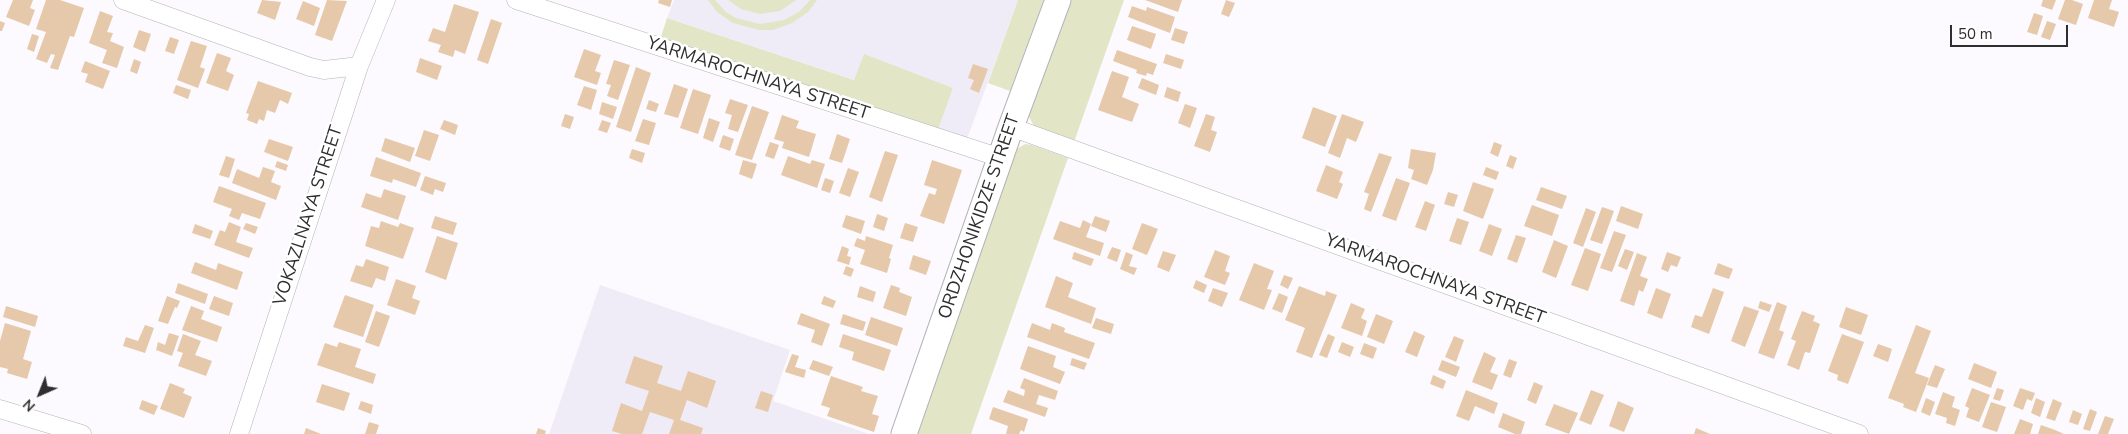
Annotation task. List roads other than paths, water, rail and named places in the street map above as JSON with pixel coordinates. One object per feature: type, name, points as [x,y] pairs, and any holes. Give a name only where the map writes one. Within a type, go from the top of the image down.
[{"type":"main road","name":"ORDZHONIKIDZE STREET","points":[[904,434],[1000,158],[1058,0]]},
{"type":"street","points":[[123,0],[310,67],[324,70],[359,66]]},
{"type":"street","name":"VOKAZLNAYA STREET","points":[[239,434],[359,66],[386,0]]},
{"type":"street","name":"YARMAROCHNAYA STREET","points":[[516,0],[1000,158]]},
{"type":"street","name":"YARMAROCHNAYA STREET","points":[[1011,127],[1859,434]]},
{"type":"street","points":[[0,409],[82,434]]}]
